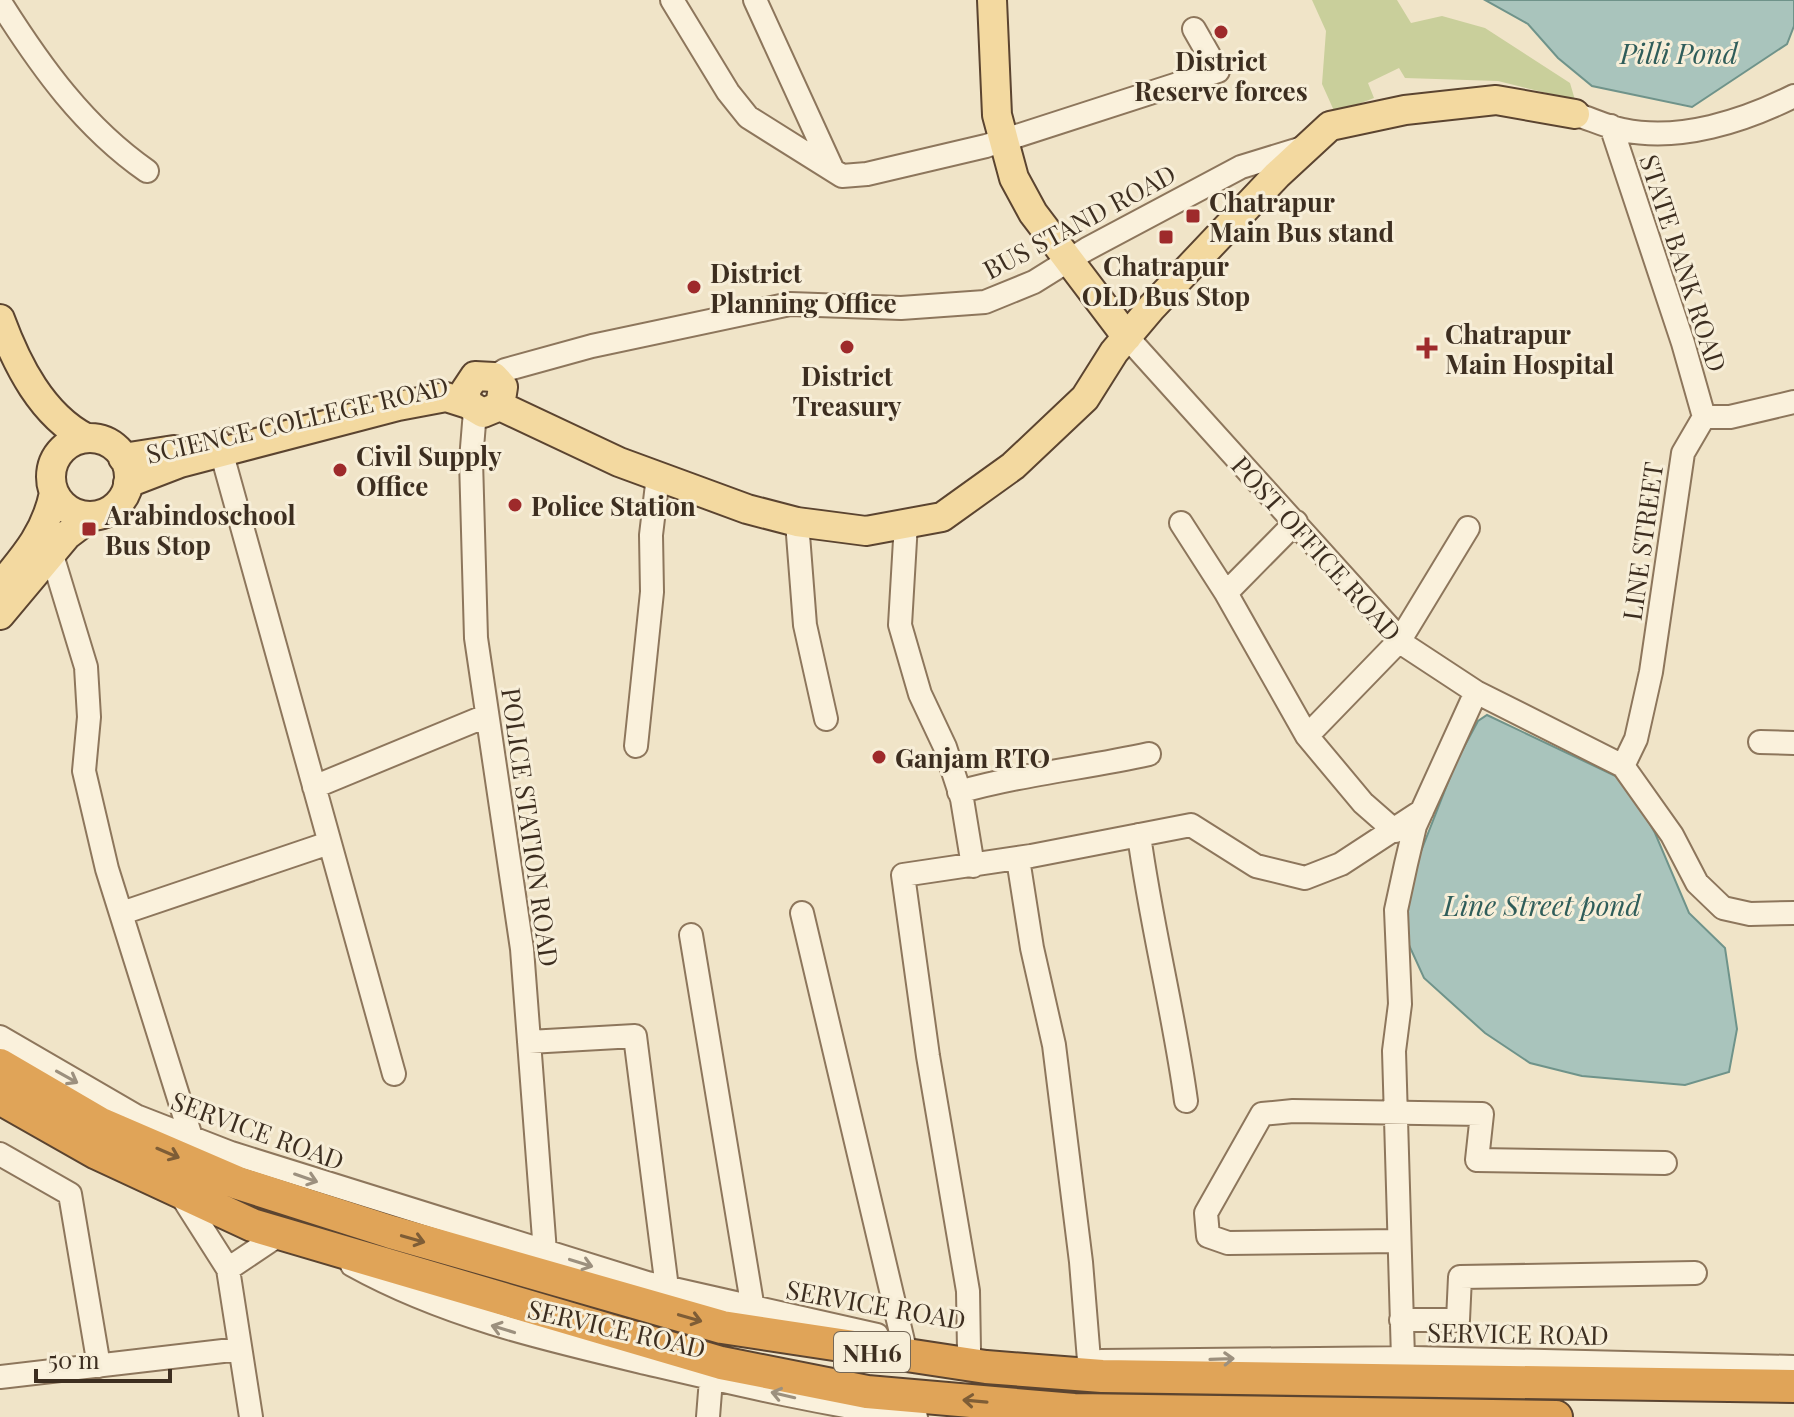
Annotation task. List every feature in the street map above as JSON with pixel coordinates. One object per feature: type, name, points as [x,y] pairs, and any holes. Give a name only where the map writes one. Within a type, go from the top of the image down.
[{"type":"highway","name":"NH16","points":[[0,1065],[101,1124],[238,1183],[391,1232],[722,1327],[986,1367],[1102,1376],[1794,1386]]},
{"type":"highway","name":"NH16","points":[[0,1098],[97,1153],[179,1192],[280,1234],[721,1363],[867,1392],[1074,1410],[1556,1417]]},
{"type":"main road","name":"POST OFFICE ROAD","points":[[992,0],[992,63],[997,115],[1014,178],[1033,213],[1127,337]]},
{"type":"main road","name":"SCIENCE COLLEGE ROAD","points":[[126,471],[143,457],[219,446],[446,397],[481,395],[619,462],[747,509],[797,522],[866,531],[942,517],[1013,466],[1085,398],[1127,337],[1209,246],[1330,126],[1405,110],[1496,100],[1575,114]]},
{"type":"main road","points":[[0,319],[37,392],[65,427],[86,438],[108,443],[126,471],[116,506],[92,516],[67,535],[0,615]]},
{"type":"main road","points":[[0,366],[16,395],[52,436],[59,453]]},
{"type":"main road","points":[[0,586],[39,539],[49,520],[54,493],[51,472],[59,453],[67,445],[86,438]]},
{"type":"main road","points":[[54,493],[68,510],[92,516]]},
{"type":"street","points":[[672,0],[728,92],[748,117],[831,166],[842,176],[867,174],[1003,139],[1218,71],[1194,29]]},
{"type":"street","points":[[755,0],[831,166]]},
{"type":"street","points":[[0,2],[87,123],[147,171]]},
{"type":"street","name":"STATE BANK ROAD","points":[[1575,114],[1625,131],[1676,132],[1735,121],[1794,96]]},
{"type":"street","name":"STATE BANK ROAD","points":[[1611,126],[1704,417]]},
{"type":"street","name":"BUS STAND ROAD","points":[[481,395],[505,370],[592,346],[790,304],[901,308],[985,302],[1034,282],[1241,167],[1307,147]]},
{"type":"street","name":"POST OFFICE ROAD","points":[[1127,337],[1400,640],[1476,692],[1623,766]]},
{"type":"street","name":"POLICE STATION ROAD","points":[[481,395],[471,460],[476,638],[522,949],[545,1252]]},
{"type":"street","points":[[1704,417],[1730,417],[1794,402]]},
{"type":"street","name":"LINE STREET","points":[[1623,766],[1636,739],[1651,672],[1683,453],[1704,417]]},
{"type":"street","points":[[219,446],[394,1074]]},
{"type":"street","points":[[636,746],[652,592],[651,535],[658,476]]},
{"type":"street","points":[[797,522],[805,625],[826,719]]},
{"type":"street","points":[[1226,593],[1296,522]]},
{"type":"street","points":[[906,523],[900,625],[920,694],[945,747],[959,792],[973,866]]},
{"type":"street","points":[[1181,523],[1226,593],[1307,736],[1363,803],[1395,831]]},
{"type":"street","points":[[1307,736],[1400,640],[1468,528]]},
{"type":"street","points":[[52,555],[86,667],[89,717],[84,771],[107,869],[191,1137]]},
{"type":"street","points":[[1403,1358],[1394,1051],[1400,1004],[1396,910],[1415,826],[1476,692]]},
{"type":"street","points":[[314,787],[486,716]]},
{"type":"street","points":[[1760,742],[1794,743]]},
{"type":"street","points":[[959,792],[1012,777],[1089,768],[1149,754]]},
{"type":"street","points":[[1623,766],[1672,835],[1697,883],[1723,908],[1750,914],[1794,913]]},
{"type":"street","points":[[969,1350],[968,1291],[928,1056],[903,875],[1018,859],[1191,825],[1256,866],[1305,878],[1341,864],[1422,811]]},
{"type":"street","points":[[1139,835],[1146,888],[1175,1022],[1186,1101]]},
{"type":"street","points":[[122,913],[329,843]]},
{"type":"street","points":[[1018,859],[1032,948],[1054,1045],[1081,1262],[1089,1360]]},
{"type":"street","points":[[802,913],[903,1341]]},
{"type":"street","points":[[691,935],[753,1309]]},
{"type":"street","points":[[529,1042],[635,1036],[667,1288]]},
{"type":"street","name":"SERVICE ROAD","points":[[0,1037],[136,1116],[352,1194],[667,1288],[903,1341],[1089,1360],[1403,1358],[1794,1367]]},
{"type":"street","points":[[1399,1241],[1228,1243],[1208,1236],[1206,1213],[1262,1114],[1482,1114],[1477,1160],[1665,1163]]},
{"type":"street","points":[[0,1154],[70,1194],[99,1366]]},
{"type":"street","points":[[179,1192],[228,1269],[251,1417]]},
{"type":"street","points":[[228,1269],[280,1234]]},
{"type":"street","name":"SERVICE ROAD","points":[[320,1247],[398,1290],[505,1330],[832,1411],[916,1417]]},
{"type":"street","points":[[1401,1320],[1458,1320],[1460,1277],[1695,1273]]},
{"type":"street","points":[[0,1377],[240,1349]]},
{"type":"street","points":[[708,1417],[711,1379]]},
{"type":"green space","points":[[1312,0],[1397,0],[1411,23],[1442,16],[1485,28],[1570,83],[1575,100],[1498,81],[1405,78],[1399,68],[1368,83],[1374,98],[1335,113],[1322,84],[1326,31]]},
{"type":"water","name":"Pilli Pond","points":[[1485,0],[1794,0],[1794,26],[1787,44],[1692,107],[1592,86],[1558,58],[1528,24]]},
{"type":"water","name":"Line Street pond","points":[[1487,715],[1626,781],[1655,833],[1689,913],[1725,948],[1737,1029],[1729,1072],[1685,1085],[1582,1076],[1530,1063],[1485,1033],[1424,978],[1408,943],[1407,887],[1456,762],[1478,721]]},
{"type":"place","name":"District Reserve forces","points":[[1221,32]]},
{"type":"place","name":"Chatrapur Main Bus stand","points":[[1193,216]]},
{"type":"place","name":"Chatrapur OLD Bus Stop","points":[[1166,237]]},
{"type":"place","name":"District Planning Office","points":[[694,287]]},
{"type":"place","name":"District Treasury","points":[[847,347]]},
{"type":"place","name":"Chatrapur Main Hospital","points":[[1427,348]]},
{"type":"place","name":"Civil Supply Office","points":[[340,470]]},
{"type":"place","name":"Police Station","points":[[515,505]]},
{"type":"place","name":"Arabindoschool Bus Stop","points":[[89,529]]},
{"type":"place","name":"Ganjam RTO","points":[[879,757]]}]
